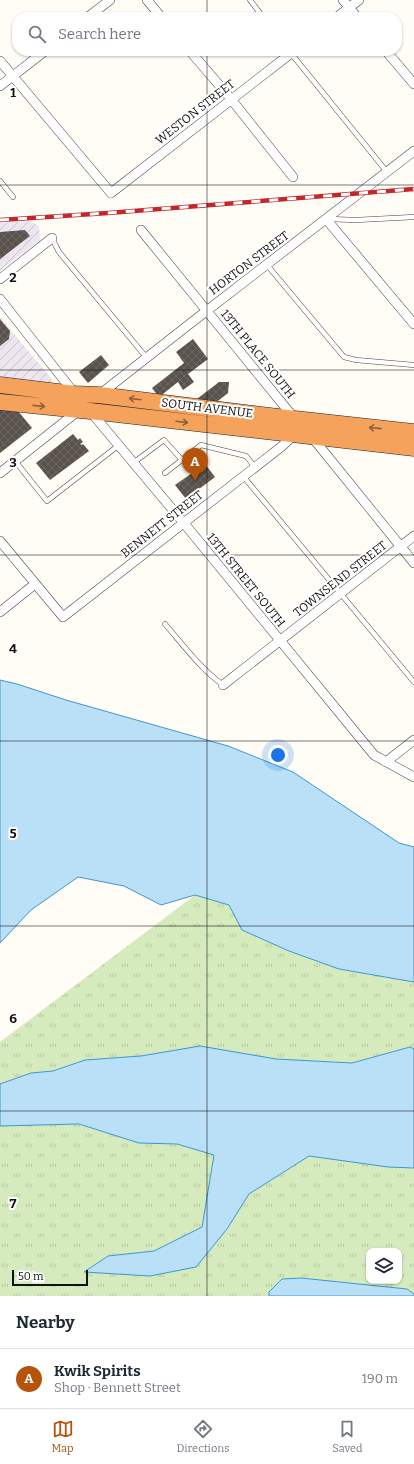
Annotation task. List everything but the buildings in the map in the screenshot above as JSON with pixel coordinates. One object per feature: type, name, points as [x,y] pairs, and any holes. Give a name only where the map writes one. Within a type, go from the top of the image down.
[{"type":"highway","name":"SOUTH AVENUE","points":[[0,385],[75,394],[99,395],[414,432]]},
{"type":"highway","name":"SOUTH AVENUE","points":[[0,402],[414,448]]},
{"type":"street","points":[[94,12],[110,0]]},
{"type":"street","points":[[147,0],[157,12]]},
{"type":"street","points":[[343,0],[353,12]]},
{"type":"street","points":[[344,12],[359,0]]},
{"type":"street","points":[[0,86],[39,56]]},
{"type":"street","points":[[194,56],[231,99],[293,177]]},
{"type":"street","name":"WESTON STREET","points":[[13,76],[111,193],[287,56]]},
{"type":"street","points":[[390,56],[414,84]]},
{"type":"street","points":[[0,61],[13,76]]},
{"type":"street","name":"HORTON STREET","points":[[99,395],[146,357],[414,151]]},
{"type":"street","points":[[326,219],[414,324]]},
{"type":"street","name":"13TH PLACE SOUTH","points":[[141,230],[295,419]]},
{"type":"street","points":[[0,279],[52,238]]},
{"type":"street","points":[[0,299],[75,394]]},
{"type":"street","points":[[0,473],[84,411]]},
{"type":"street","name":"13TH STREET SOUTH","points":[[84,411],[119,445],[374,755],[414,777]]},
{"type":"street","name":"BENNETT STREET","points":[[35,584],[64,617],[183,522],[281,447],[294,435]]},
{"type":"street","points":[[312,437],[414,562]]},
{"type":"street","name":"TOWNSEND STREET","points":[[223,685],[414,536]]},
{"type":"street","points":[[0,541],[35,584],[0,612]]},
{"type":"street","points":[[386,762],[414,740]]},
{"type":"lane","points":[[250,0],[259,12]]},
{"type":"lane","points":[[295,56],[387,172]]},
{"type":"lane","points":[[0,181],[13,197]]},
{"type":"lane","points":[[326,219],[356,220],[414,216]]},
{"type":"lane","points":[[52,238],[59,252],[146,357]]},
{"type":"lane","points":[[266,265],[344,358],[414,365]]},
{"type":"lane","points":[[133,463],[164,440],[182,460]]},
{"type":"lane","points":[[15,461],[47,501],[119,445]]},
{"type":"lane","points":[[165,473],[201,445],[246,456],[255,467]]},
{"type":"lane","points":[[243,476],[414,682]]},
{"type":"lane","points":[[166,624],[198,664],[223,685]]},
{"type":"shaded area","points":[[30,221],[39,226],[40,240],[0,271],[0,223]]},
{"type":"shaded area","points":[[0,317],[51,378],[52,383],[0,379]]},
{"type":"green space","points":[[195,895],[229,905],[242,930],[289,951],[339,969],[414,982],[414,1049],[409,1047],[352,1063],[276,1059],[141,1056],[85,1060],[53,1071],[31,1073],[0,1084],[0,1042]]},
{"type":"green space","points":[[79,1124],[139,1143],[177,1144],[214,1155],[202,1227],[154,1251],[108,1256],[85,1272],[150,1276],[227,1229],[249,1194],[309,1156],[388,1167],[414,1168],[414,1296],[0,1296],[0,1126]]},
{"type":"water","points":[[0,680],[228,746],[293,772],[399,843],[414,847],[414,982],[339,969],[289,951],[242,930],[229,905],[195,895],[161,905],[124,886],[78,877],[31,910],[0,943]]},
{"type":"water","points":[[200,1046],[276,1059],[352,1063],[410,1047],[414,1049],[414,1168],[388,1167],[309,1156],[249,1194],[227,1229],[196,1267],[150,1276],[84,1272],[108,1256],[154,1251],[202,1227],[214,1155],[177,1144],[139,1143],[79,1124],[0,1126],[0,1084],[31,1073],[53,1071],[85,1060],[141,1056]]},
{"type":"water","points":[[301,1278],[407,1289],[414,1294],[414,1296],[269,1296],[269,1292],[282,1279]]},
{"type":"railway","points":[[0,220],[414,189]]},
{"type":"place","name":"Kwik Spirits","points":[[195,481]]}]
